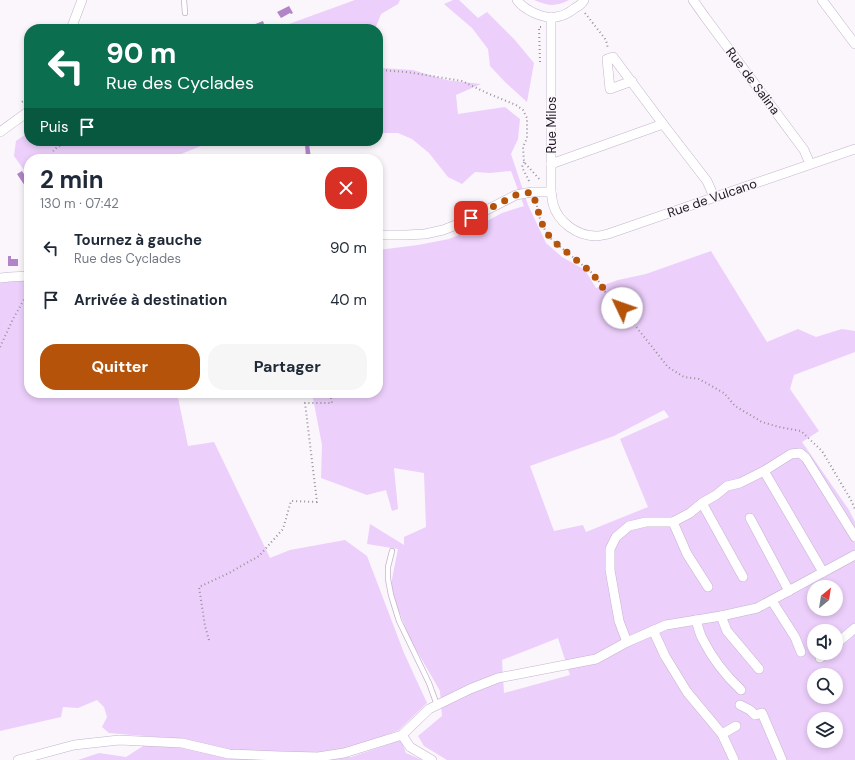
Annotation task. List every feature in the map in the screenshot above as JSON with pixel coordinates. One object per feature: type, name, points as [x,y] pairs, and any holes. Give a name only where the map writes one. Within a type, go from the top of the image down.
[{"type":"street","points":[[73,24],[82,0]]},
{"type":"street","points":[[518,0],[520,4],[534,14],[551,17],[568,14],[581,3]]},
{"type":"street","name":"Rue de Salina","points":[[693,0],[804,150],[810,164]]},
{"type":"street","points":[[822,0],[855,44]]},
{"type":"street","name":"Rue Milos","points":[[551,17],[551,192],[553,205],[559,218],[569,227]]},
{"type":"street","points":[[632,81],[610,89],[607,59],[613,57],[632,81],[707,181],[714,197]]},
{"type":"street","points":[[0,132],[24,115]]},
{"type":"street","points":[[551,164],[664,124]]},
{"type":"street","name":"Rue de Vulcano","points":[[569,227],[581,234],[594,236],[608,234],[855,148]]},
{"type":"street","points":[[383,235],[425,234],[443,230],[461,223],[516,195],[532,192],[551,192]]},
{"type":"street","points":[[0,278],[24,276]]},
{"type":"street","points":[[627,642],[619,621],[610,570],[610,549],[616,537],[629,526],[646,522],[673,522],[690,513],[727,486],[740,483],[764,471],[791,454],[800,453],[806,458],[855,537]]},
{"type":"street","points":[[764,471],[823,572]]},
{"type":"street","points":[[702,503],[743,577]]},
{"type":"street","points":[[750,518],[789,591]]},
{"type":"street","points":[[673,522],[687,554],[708,587]]},
{"type":"street","points":[[18,760],[74,745],[119,740],[182,743],[229,754],[318,757],[344,753],[402,735],[429,709],[470,689],[498,678],[596,659],[627,642],[666,625],[721,616],[757,608],[855,555]]},
{"type":"street","points":[[772,601],[795,637],[801,652]]},
{"type":"street","points":[[721,616],[727,631],[759,670]]},
{"type":"street","points":[[696,620],[702,637],[712,654],[730,679],[741,690]]},
{"type":"street","points":[[843,638],[855,628]]},
{"type":"street","points":[[654,630],[665,656],[687,692],[722,734],[734,760]]},
{"type":"street","points":[[740,706],[750,710],[755,715],[762,713],[782,760]]},
{"type":"street","points":[[722,734],[736,726]]},
{"type":"street","points":[[402,735],[410,747],[432,760]]},
{"type":"lane","points":[[184,0],[185,13]]},
{"type":"lane","points":[[392,551],[388,566],[388,579],[391,595],[399,621],[429,683],[437,705]]},
{"type":"path","points":[[581,3],[606,40],[610,58]]},
{"type":"path","points":[[383,70],[407,72],[462,81],[516,105],[523,110],[527,118],[527,138],[523,147],[524,162],[522,167],[529,182],[540,219],[552,240],[591,272],[607,295],[622,308],[668,367],[684,377],[699,379],[724,393],[735,406],[762,422],[800,431],[822,451],[855,508]]},
{"type":"path","points":[[51,154],[55,148],[60,146]]},
{"type":"path","points":[[524,162],[541,181]]},
{"type":"path","points":[[0,347],[24,300]]},
{"type":"path","points":[[209,640],[205,626],[199,587],[229,573],[259,556],[283,529],[291,502],[318,502],[306,403],[332,403],[331,398]]},
{"type":"shaded area","points":[[355,0],[400,0],[398,4],[381,14],[377,24],[289,24]]},
{"type":"shaded area","points":[[453,0],[459,0],[478,18],[487,12],[514,39],[534,63],[527,102],[490,66],[488,49],[472,28],[444,4]]},
{"type":"shaded area","points":[[534,0],[569,0],[560,4],[552,5],[543,4]]},
{"type":"shaded area","points":[[289,6],[293,13],[281,18],[277,12]]},
{"type":"shaded area","points":[[263,21],[264,24],[255,24]]},
{"type":"shaded area","points":[[383,68],[413,70],[446,80],[481,84],[456,95],[458,114],[505,107],[520,119],[518,139],[511,154],[528,205],[546,243],[562,257],[585,270],[596,288],[618,280],[646,274],[711,251],[767,342],[798,329],[816,337],[842,329],[855,331],[855,352],[794,375],[790,389],[819,431],[802,442],[849,510],[855,522],[855,760],[447,760],[424,746],[418,736],[442,716],[440,691],[410,639],[397,606],[391,584],[398,549],[367,544],[370,524],[404,545],[404,537],[426,527],[424,473],[394,468],[398,509],[392,511],[386,490],[367,495],[321,478],[322,445],[313,398],[383,398],[383,249],[449,239],[466,232],[502,213],[524,206],[511,171],[490,173],[475,172],[462,184],[448,177],[429,153],[412,139],[398,133],[383,133]],"holes":[[[664,410],[669,417],[620,439],[648,507],[586,532],[583,525],[554,531],[530,466],[614,436]],[[558,638],[570,675],[504,693],[502,660]]]},
{"type":"shaded area","points":[[24,135],[24,146],[201,146],[181,154],[24,154],[24,170],[14,156],[16,141]]},
{"type":"shaded area","points":[[305,146],[309,146],[310,154],[306,154]]},
{"type":"shaded area","points":[[22,171],[24,174],[24,184],[17,174]]},
{"type":"shaded area","points":[[8,256],[11,256],[11,259],[18,259],[18,266],[8,266]]},
{"type":"shaded area","points":[[24,278],[24,398],[178,398],[188,446],[214,442],[270,558],[290,550],[345,540],[367,556],[404,653],[427,703],[399,730],[360,745],[315,754],[228,751],[180,739],[109,733],[102,727],[107,717],[104,707],[97,700],[78,708],[63,707],[61,717],[0,731],[0,280]]},
{"type":"shaded area","points":[[401,740],[406,753],[422,760],[275,760],[351,757]]},
{"type":"shaded area","points":[[143,746],[180,746],[275,760],[78,760],[99,753],[126,757]]},
{"type":"route","points":[[471,218],[516,195],[532,192],[540,219],[552,240],[591,272],[607,295],[622,308]]}]
